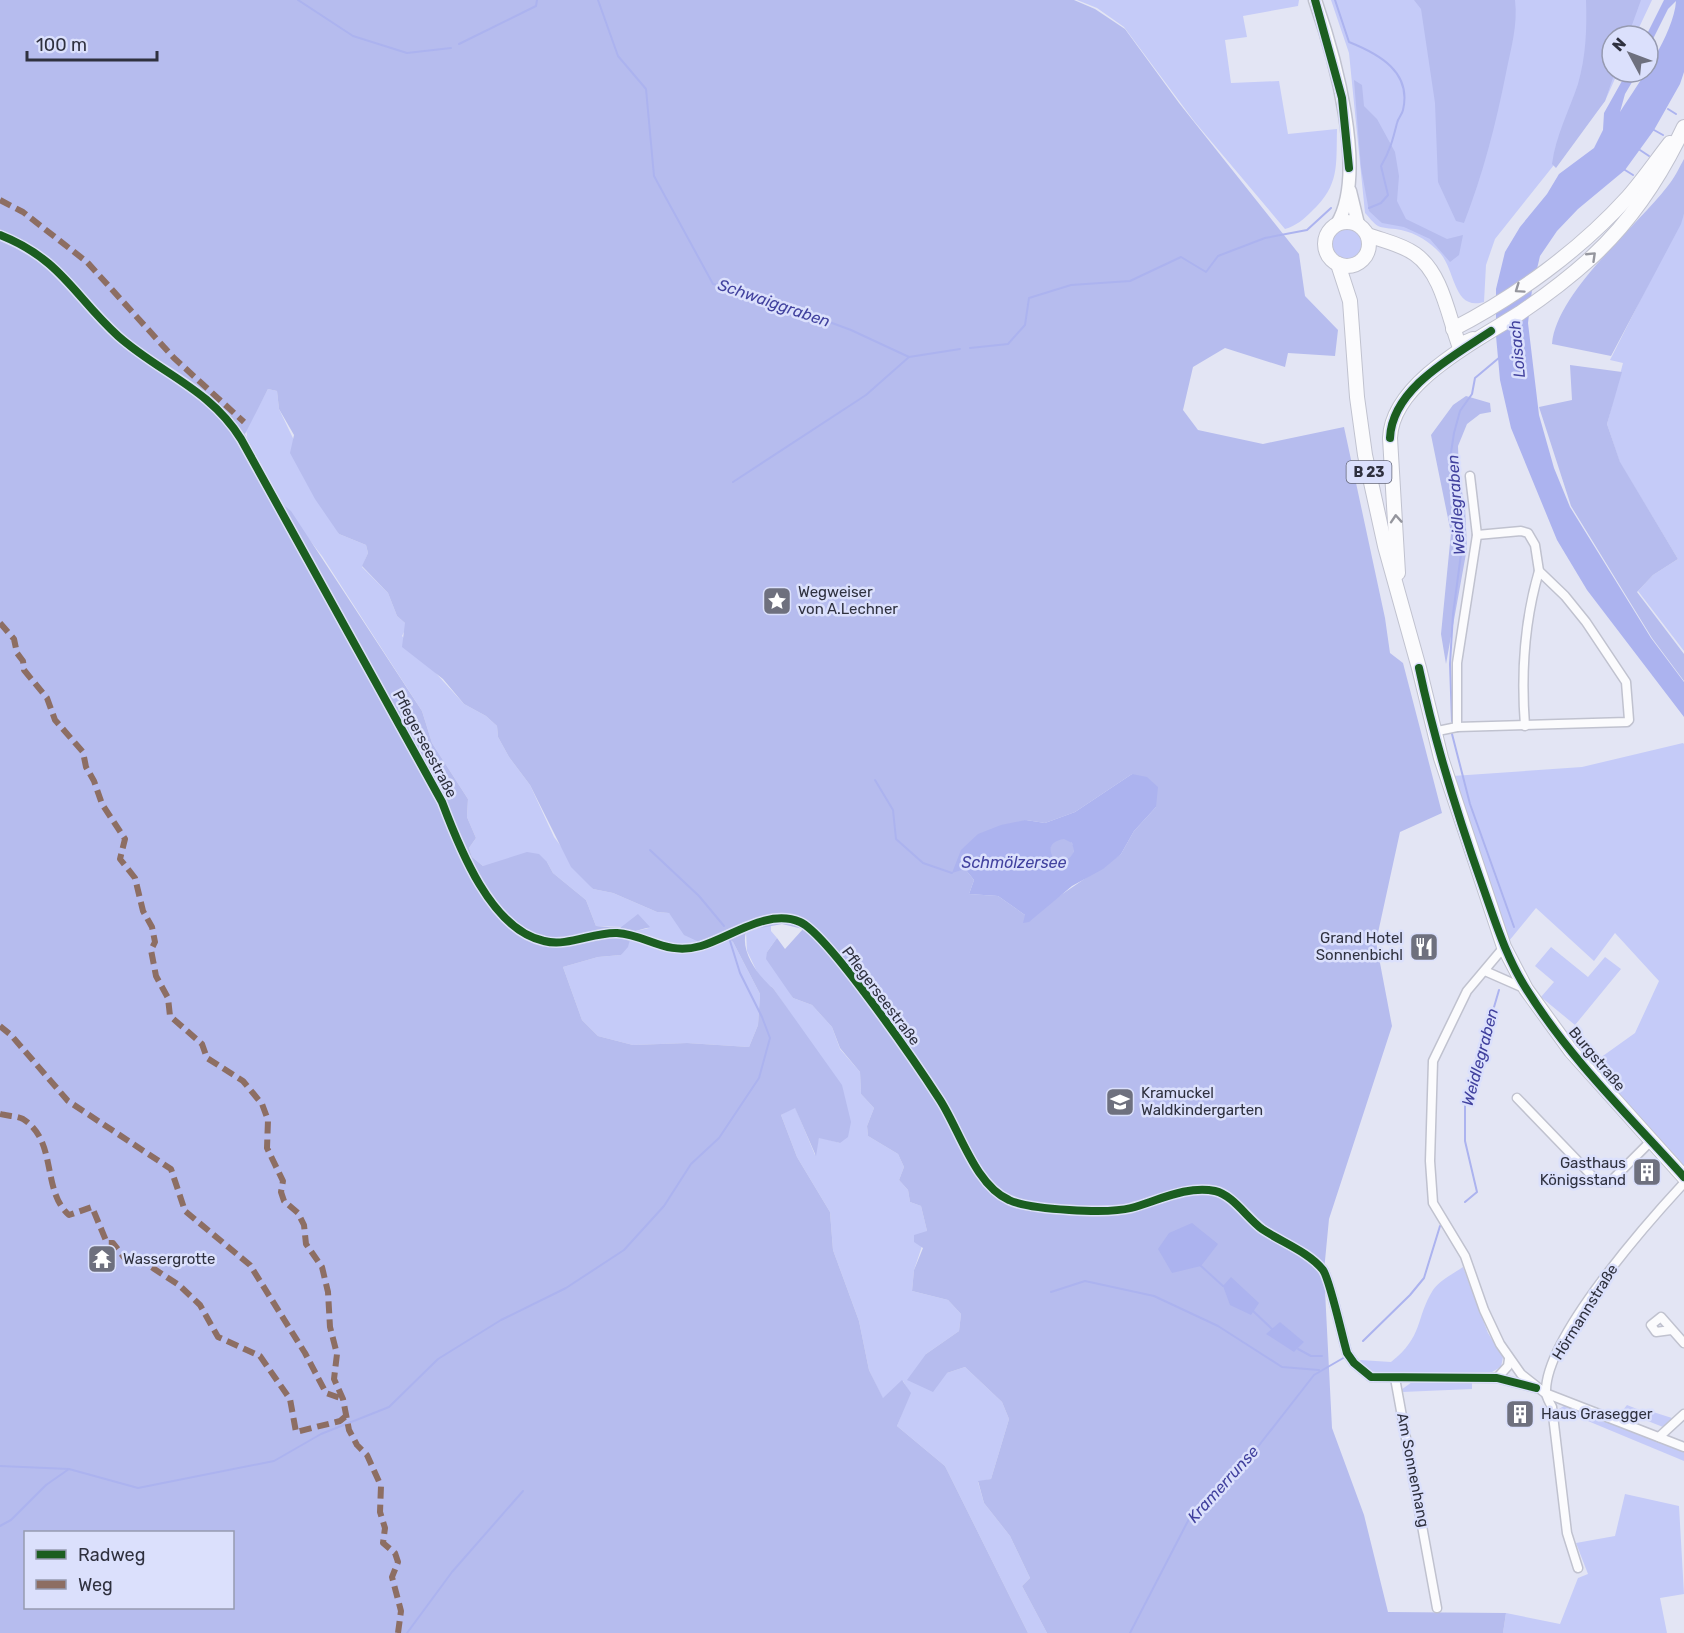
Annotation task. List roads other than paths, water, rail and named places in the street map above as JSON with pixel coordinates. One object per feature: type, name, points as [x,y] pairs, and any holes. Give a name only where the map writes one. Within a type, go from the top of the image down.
[{"type":"main road","name":"B 23","points":[[1491,331],[1459,345],[1453,329],[1487,310],[1546,270],[1627,197],[1684,126]]},
{"type":"main road","name":"B 23","points":[[1400,598],[1390,426],[1400,406],[1426,377],[1547,294],[1593,256],[1630,214],[1666,165],[1684,126]]},
{"type":"main road","points":[[1363,259],[1370,243],[1368,235],[1358,224],[1349,222],[1337,224],[1327,235],[1325,245],[1330,258],[1338,264],[1347,266],[1363,259],[1378,250],[1402,247]]},
{"type":"main road","points":[[1368,235],[1414,253],[1431,269],[1453,329]]},
{"type":"main road","name":"B 23","points":[[1363,259],[1354,274],[1350,301],[1357,397],[1365,455],[1385,546],[1434,732],[1472,858],[1504,947]]},
{"type":"main road","name":"B 23","points":[[1338,264],[1350,301]]},
{"type":"main road","points":[[1442,298],[1462,313],[1487,310]]},
{"type":"main road","name":"Burgstraße","points":[[1504,947],[1526,989],[1571,1051],[1684,1177]]},
{"type":"street","points":[[1315,0],[1342,98],[1349,190],[1358,224]]},
{"type":"street","points":[[1337,224],[1343,214],[1349,190]]},
{"type":"street","name":"Pflegerseestraße","points":[[0,235],[56,268],[120,337],[201,393],[236,430],[442,802],[458,845],[478,880],[508,921],[533,938],[547,942],[617,933],[662,948],[681,949],[712,942],[771,920],[789,919],[801,922],[813,931],[852,977],[934,1091],[983,1181],[1009,1201],[1111,1210],[1180,1194],[1217,1191],[1228,1197],[1250,1220],[1304,1254],[1324,1271],[1349,1356],[1371,1377],[1395,1378]]},
{"type":"street","points":[[1457,727],[1457,663],[1478,535],[1470,476]]},
{"type":"street","points":[[1478,535],[1521,531],[1528,533],[1535,545],[1539,571],[1524,650],[1525,726]]},
{"type":"street","points":[[1434,732],[1457,727],[1586,725],[1629,720],[1626,682],[1586,622],[1565,596],[1539,571]]},
{"type":"street","points":[[1504,947],[1467,991],[1433,1061],[1430,1182],[1433,1203],[1465,1256],[1484,1310],[1509,1359],[1536,1388]]},
{"type":"street","points":[[1485,971],[1526,989]]},
{"type":"street","points":[[1517,1098],[1598,1182],[1610,1182],[1652,1141]]},
{"type":"street","name":"Hörmannstraße","points":[[1545,1393],[1552,1365],[1592,1297],[1633,1240],[1684,1182]]},
{"type":"street","points":[[1671,1330],[1656,1332],[1651,1325],[1661,1317],[1684,1343]]},
{"type":"street","points":[[1497,1378],[1508,1366],[1509,1359]]},
{"type":"street","points":[[1395,1378],[1497,1378],[1536,1388],[1684,1447]]},
{"type":"street","name":"Am Sonnenhang","points":[[1395,1378],[1437,1608]]},
{"type":"street","points":[[1545,1393],[1552,1407],[1567,1533],[1578,1568]]},
{"type":"street","points":[[1659,1437],[1684,1414]]},
{"type":"water","name":"Loisach","points":[[1664,0],[1684,0],[1684,72],[1680,84],[1654,130],[1625,170],[1578,209],[1557,231],[1540,256],[1532,290],[1528,323],[1539,415],[1554,468],[1570,507],[1651,638],[1684,682],[1684,717],[1587,590],[1557,540],[1511,428],[1500,380],[1496,336],[1496,289],[1505,252],[1520,227],[1547,194],[1559,174],[1594,148],[1603,130],[1604,113],[1620,84],[1631,84],[1625,94],[1620,112],[1638,84],[1660,84],[1660,47],[1674,14],[1676,1],[1668,9],[1660,25],[1652,24]]},
{"type":"water","name":"Schmölzersee","points":[[1132,774],[1147,777],[1158,787],[1156,807],[1134,831],[1121,854],[1103,869],[1072,886],[1029,922],[1023,923],[1025,915],[998,896],[969,894],[974,880],[965,869],[952,873],[961,850],[978,834],[1001,825],[1026,820],[1045,823],[1075,812]],"holes":[[[1064,839],[1072,843],[1074,851],[1071,857],[1064,860],[1054,859],[1051,852],[1053,843]]]},
{"type":"water","points":[[1192,1223],[1218,1244],[1201,1266],[1172,1273],[1158,1249],[1169,1233]]},
{"type":"water","points":[[1231,1277],[1259,1303],[1251,1315],[1230,1305],[1223,1286]]},
{"type":"water","points":[[1280,1322],[1304,1342],[1294,1352],[1266,1334]]},
{"type":"waterway","name":"Schwaiggraben","points":[[298,0],[353,36],[407,53],[451,48]]},
{"type":"waterway","name":"Schwaiggraben","points":[[459,44],[536,6],[537,0]]},
{"type":"waterway","name":"Schwaiggraben","points":[[598,0],[618,56],[646,89],[654,176],[713,284],[759,296],[851,330],[909,357],[960,349]]},
{"type":"waterway","name":"Schwaiggraben","points":[[1335,0],[1349,42],[1371,52],[1391,66],[1403,85],[1402,112],[1381,166],[1388,195],[1381,203],[1369,208]]},
{"type":"waterway","points":[[1668,109],[1676,114]]},
{"type":"waterway","points":[[1654,130],[1663,135]]},
{"type":"waterway","points":[[1640,150],[1649,156]]},
{"type":"waterway","points":[[1625,170],[1633,175]]},
{"type":"waterway","name":"Schwaiggraben","points":[[970,348],[1008,344],[1025,325],[1029,298],[1071,285],[1130,281],[1181,257],[1206,272],[1218,256],[1265,238],[1307,230],[1331,208]]},
{"type":"waterway","points":[[733,482],[866,395],[909,357]]},
{"type":"waterway","name":"Weidlegraben","points":[[1452,721],[1450,664],[1453,614],[1461,554],[1450,459],[1460,411],[1472,394],[1475,378],[1500,357]]},
{"type":"waterway","name":"Weidlegraben","points":[[1452,734],[1470,804],[1514,927]]},
{"type":"waterway","points":[[875,780],[893,810],[896,839],[923,863],[952,873]]},
{"type":"waterway","points":[[650,850],[699,896],[724,926]]},
{"type":"waterway","points":[[0,1466],[69,1469],[138,1488],[274,1461],[321,1434],[389,1407],[438,1359],[501,1320],[566,1288],[624,1250],[664,1206],[691,1164],[719,1138],[759,1078],[770,1038],[740,973],[730,941]]},
{"type":"waterway","name":"Weidlegraben","points":[[1465,1202],[1477,1192],[1465,1141],[1465,1100],[1474,1064],[1485,1038],[1499,990]]},
{"type":"waterway","name":"Weidlegraben","points":[[1363,1341],[1424,1278],[1440,1226]]},
{"type":"waterway","points":[[1201,1266],[1223,1286]]},
{"type":"waterway","points":[[1051,1292],[1085,1281],[1154,1296],[1218,1326],[1282,1367],[1319,1370]]},
{"type":"waterway","points":[[1253,1311],[1272,1329]]},
{"type":"waterway","points":[[1298,1349],[1311,1356],[1322,1356]]},
{"type":"waterway","name":"Kramerrunse","points":[[1130,1633],[1190,1517],[1253,1453],[1314,1375],[1345,1357]]},
{"type":"waterway","points":[[0,1526],[11,1520],[46,1485],[69,1469]]},
{"type":"waterway","points":[[407,1633],[452,1572],[523,1491]]},
{"type":"place","name":"Wegweiser von A.Lechner","points":[[777,601]]},
{"type":"place","name":"Grand Hotel Sonnenbichl","points":[[1424,947]]},
{"type":"place","name":"Kramuckel Waldkindergarten","points":[[1120,1102]]},
{"type":"place","name":"Gasthaus Königsstand","points":[[1647,1172]]},
{"type":"place","name":"Wassergrotte","points":[[102,1259]]},
{"type":"place","name":"Haus Grasegger","points":[[1520,1414]]}]
